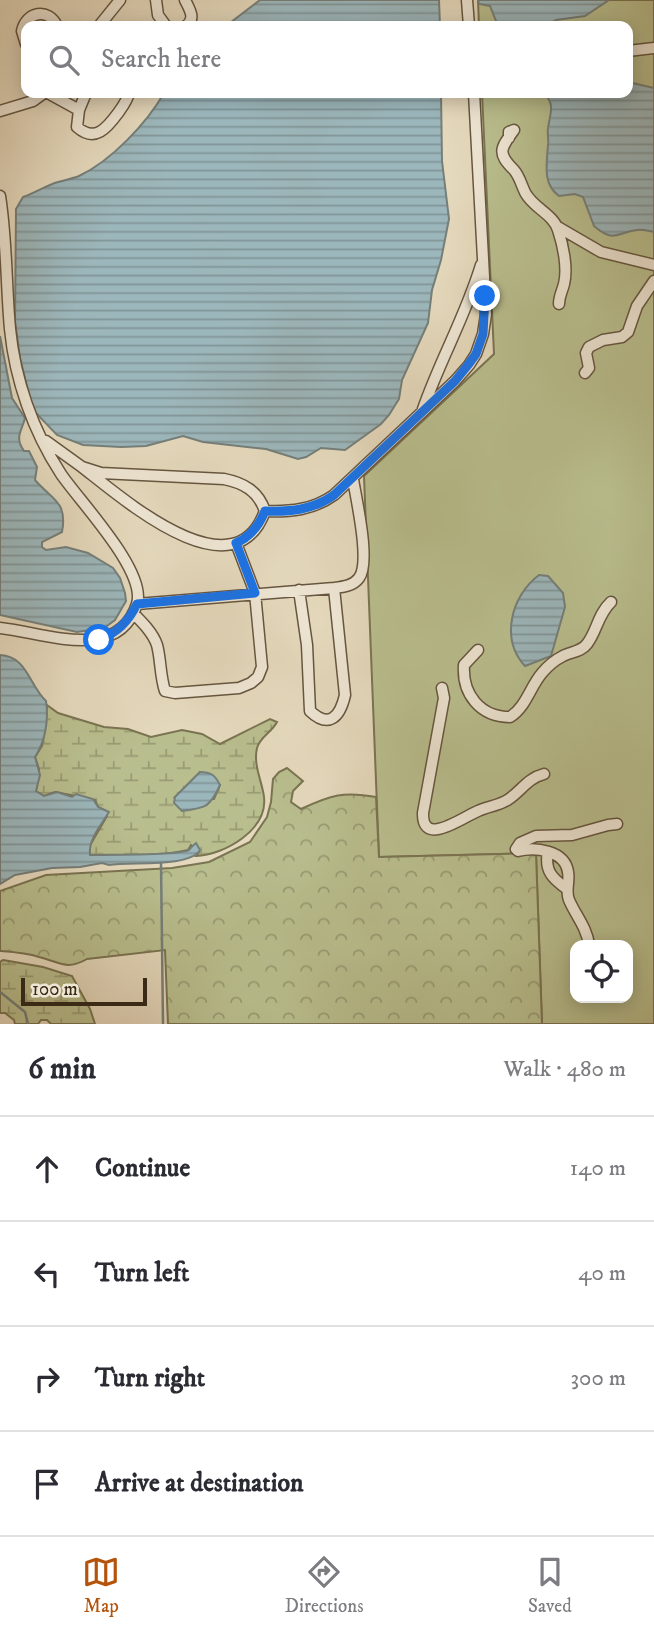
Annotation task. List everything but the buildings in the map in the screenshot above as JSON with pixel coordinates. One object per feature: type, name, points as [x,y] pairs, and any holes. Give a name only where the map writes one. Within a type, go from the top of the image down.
[{"type":"lane","points":[[103,21],[120,0]]},
{"type":"lane","points":[[156,0],[161,21]]},
{"type":"lane","points":[[186,0],[192,14],[190,21]]},
{"type":"lane","points":[[467,0],[469,21]]},
{"type":"lane","points":[[27,21],[37,13],[49,16],[53,21]]},
{"type":"lane","points":[[633,52],[654,48]]},
{"type":"lane","points":[[0,111],[38,98]]},
{"type":"lane","points":[[56,98],[79,110]]},
{"type":"lane","points":[[84,98],[77,127],[88,134],[101,133],[128,98]]},
{"type":"lane","points":[[265,511],[311,508],[324,503],[353,479],[455,381],[476,354],[486,314],[474,98]]},
{"type":"lane","points":[[509,138],[503,147],[502,155],[506,165],[515,171],[527,196],[558,227],[601,252],[654,265]]},
{"type":"lane","points":[[0,196],[7,249],[9,319],[15,362],[27,407],[60,472],[132,569],[139,593],[135,608],[115,633],[99,640],[63,639],[0,628]]},
{"type":"lane","points":[[558,227],[565,267],[559,304]]},
{"type":"lane","points":[[423,412],[434,378],[468,302],[482,259]]},
{"type":"lane","points":[[585,373],[589,368],[586,353],[589,346],[603,340],[622,337],[628,332],[637,306],[654,281]]},
{"type":"lane","points":[[43,440],[172,532],[207,542],[236,543],[247,538],[265,511],[256,495],[237,481],[120,475],[82,467]]},
{"type":"lane","points":[[135,608],[255,593],[334,588],[355,582],[363,569],[361,530],[353,479]]},
{"type":"lane","points":[[135,608],[157,647],[165,691],[175,693],[239,688],[251,684],[262,667],[255,593],[236,543]]},
{"type":"lane","points":[[299,590],[307,645],[310,711],[317,718],[325,720],[340,712],[345,695],[334,588]]},
{"type":"lane","points":[[478,650],[464,665],[466,689],[474,702],[488,711],[502,717],[510,717],[522,706],[540,675],[566,654],[587,645],[604,608],[611,602]]},
{"type":"lane","points":[[442,688],[444,698],[423,813],[423,822],[427,828],[432,830],[448,827],[480,810],[505,802],[530,780],[544,774]]},
{"type":"lane","points":[[589,940],[569,899],[569,873],[565,864],[548,852],[533,848],[518,851],[516,849],[520,843],[536,836],[572,835],[617,824]]},
{"type":"lane","points":[[548,852],[546,863],[550,875],[567,889]]},
{"type":"green space","points":[[478,0],[654,0],[654,1024],[542,1024],[536,853],[379,857],[364,476],[494,354],[482,98],[633,98],[633,21],[479,21]]},
{"type":"green space","points":[[47,705],[58,713],[104,727],[128,729],[151,737],[182,730],[202,734],[220,744],[270,719],[277,722],[257,748],[257,767],[264,797],[259,820],[252,830],[231,846],[207,855],[196,856],[199,852],[191,845],[188,850],[165,854],[90,855],[89,847],[107,816],[106,811],[98,807],[95,800],[55,792],[44,796],[36,791],[39,769],[35,757],[42,746]],"holes":[[[200,772],[220,785],[214,799],[175,797]]]},
{"type":"green space","points":[[287,768],[303,781],[293,791],[291,802],[301,809],[338,796],[355,794],[376,797],[379,857],[536,853],[542,1024],[168,1024],[165,950],[87,959],[68,965],[30,955],[0,951],[0,891],[46,875],[172,868],[209,862],[250,842],[267,817],[273,779]]},
{"type":"green space","points":[[3,960],[43,967],[72,976],[95,1024],[51,1024],[47,1020],[41,1020],[38,1024],[15,1024],[5,1013],[0,1013],[0,962]]},
{"type":"water","points":[[260,0],[439,0],[440,21],[233,21]]},
{"type":"water","points":[[478,0],[609,0],[585,16],[554,21],[496,21],[490,6],[479,4]]},
{"type":"water","points":[[633,83],[654,88],[654,232],[639,230],[616,236],[607,234],[594,226],[583,197],[575,194],[559,196],[550,186],[547,166],[550,101],[548,98],[633,98]]},
{"type":"water","points":[[161,98],[441,98],[442,161],[449,219],[432,290],[428,323],[402,380],[399,399],[389,415],[345,450],[321,448],[298,459],[266,449],[203,442],[183,436],[146,446],[83,445],[57,435],[33,410],[20,358],[15,321],[16,209],[23,197],[54,183],[79,176],[103,161],[138,128]]},
{"type":"water","points":[[0,336],[12,398],[25,418],[20,442],[24,451],[29,451],[37,467],[35,480],[57,502],[63,513],[62,532],[42,542],[42,547],[46,550],[66,547],[88,553],[113,568],[120,578],[126,601],[115,620],[104,628],[77,632],[0,615]]},
{"type":"water","points":[[539,575],[548,576],[563,593],[565,607],[551,656],[525,666],[513,643],[512,618],[521,594]]},
{"type":"water","points":[[0,655],[16,660],[22,666],[46,701],[45,730],[35,757],[40,775],[36,791],[44,796],[57,792],[72,797],[76,794],[93,799],[98,807],[109,812],[93,838],[90,855],[183,852],[196,843],[200,850],[194,856],[172,862],[102,863],[52,868],[15,875],[0,884]]},
{"type":"water","points":[[200,772],[212,775],[220,785],[206,805],[182,811],[174,803],[175,797]]},
{"type":"waterway","points":[[161,863],[163,1024]]},
{"type":"waterway","points":[[0,992],[25,1012],[28,1024]]},
{"type":"route","points":[[99,640],[115,633],[133,613],[137,604],[255,593],[236,543],[247,538],[265,511],[299,510],[324,503],[353,479],[455,381],[476,354],[483,334],[485,296]]}]
